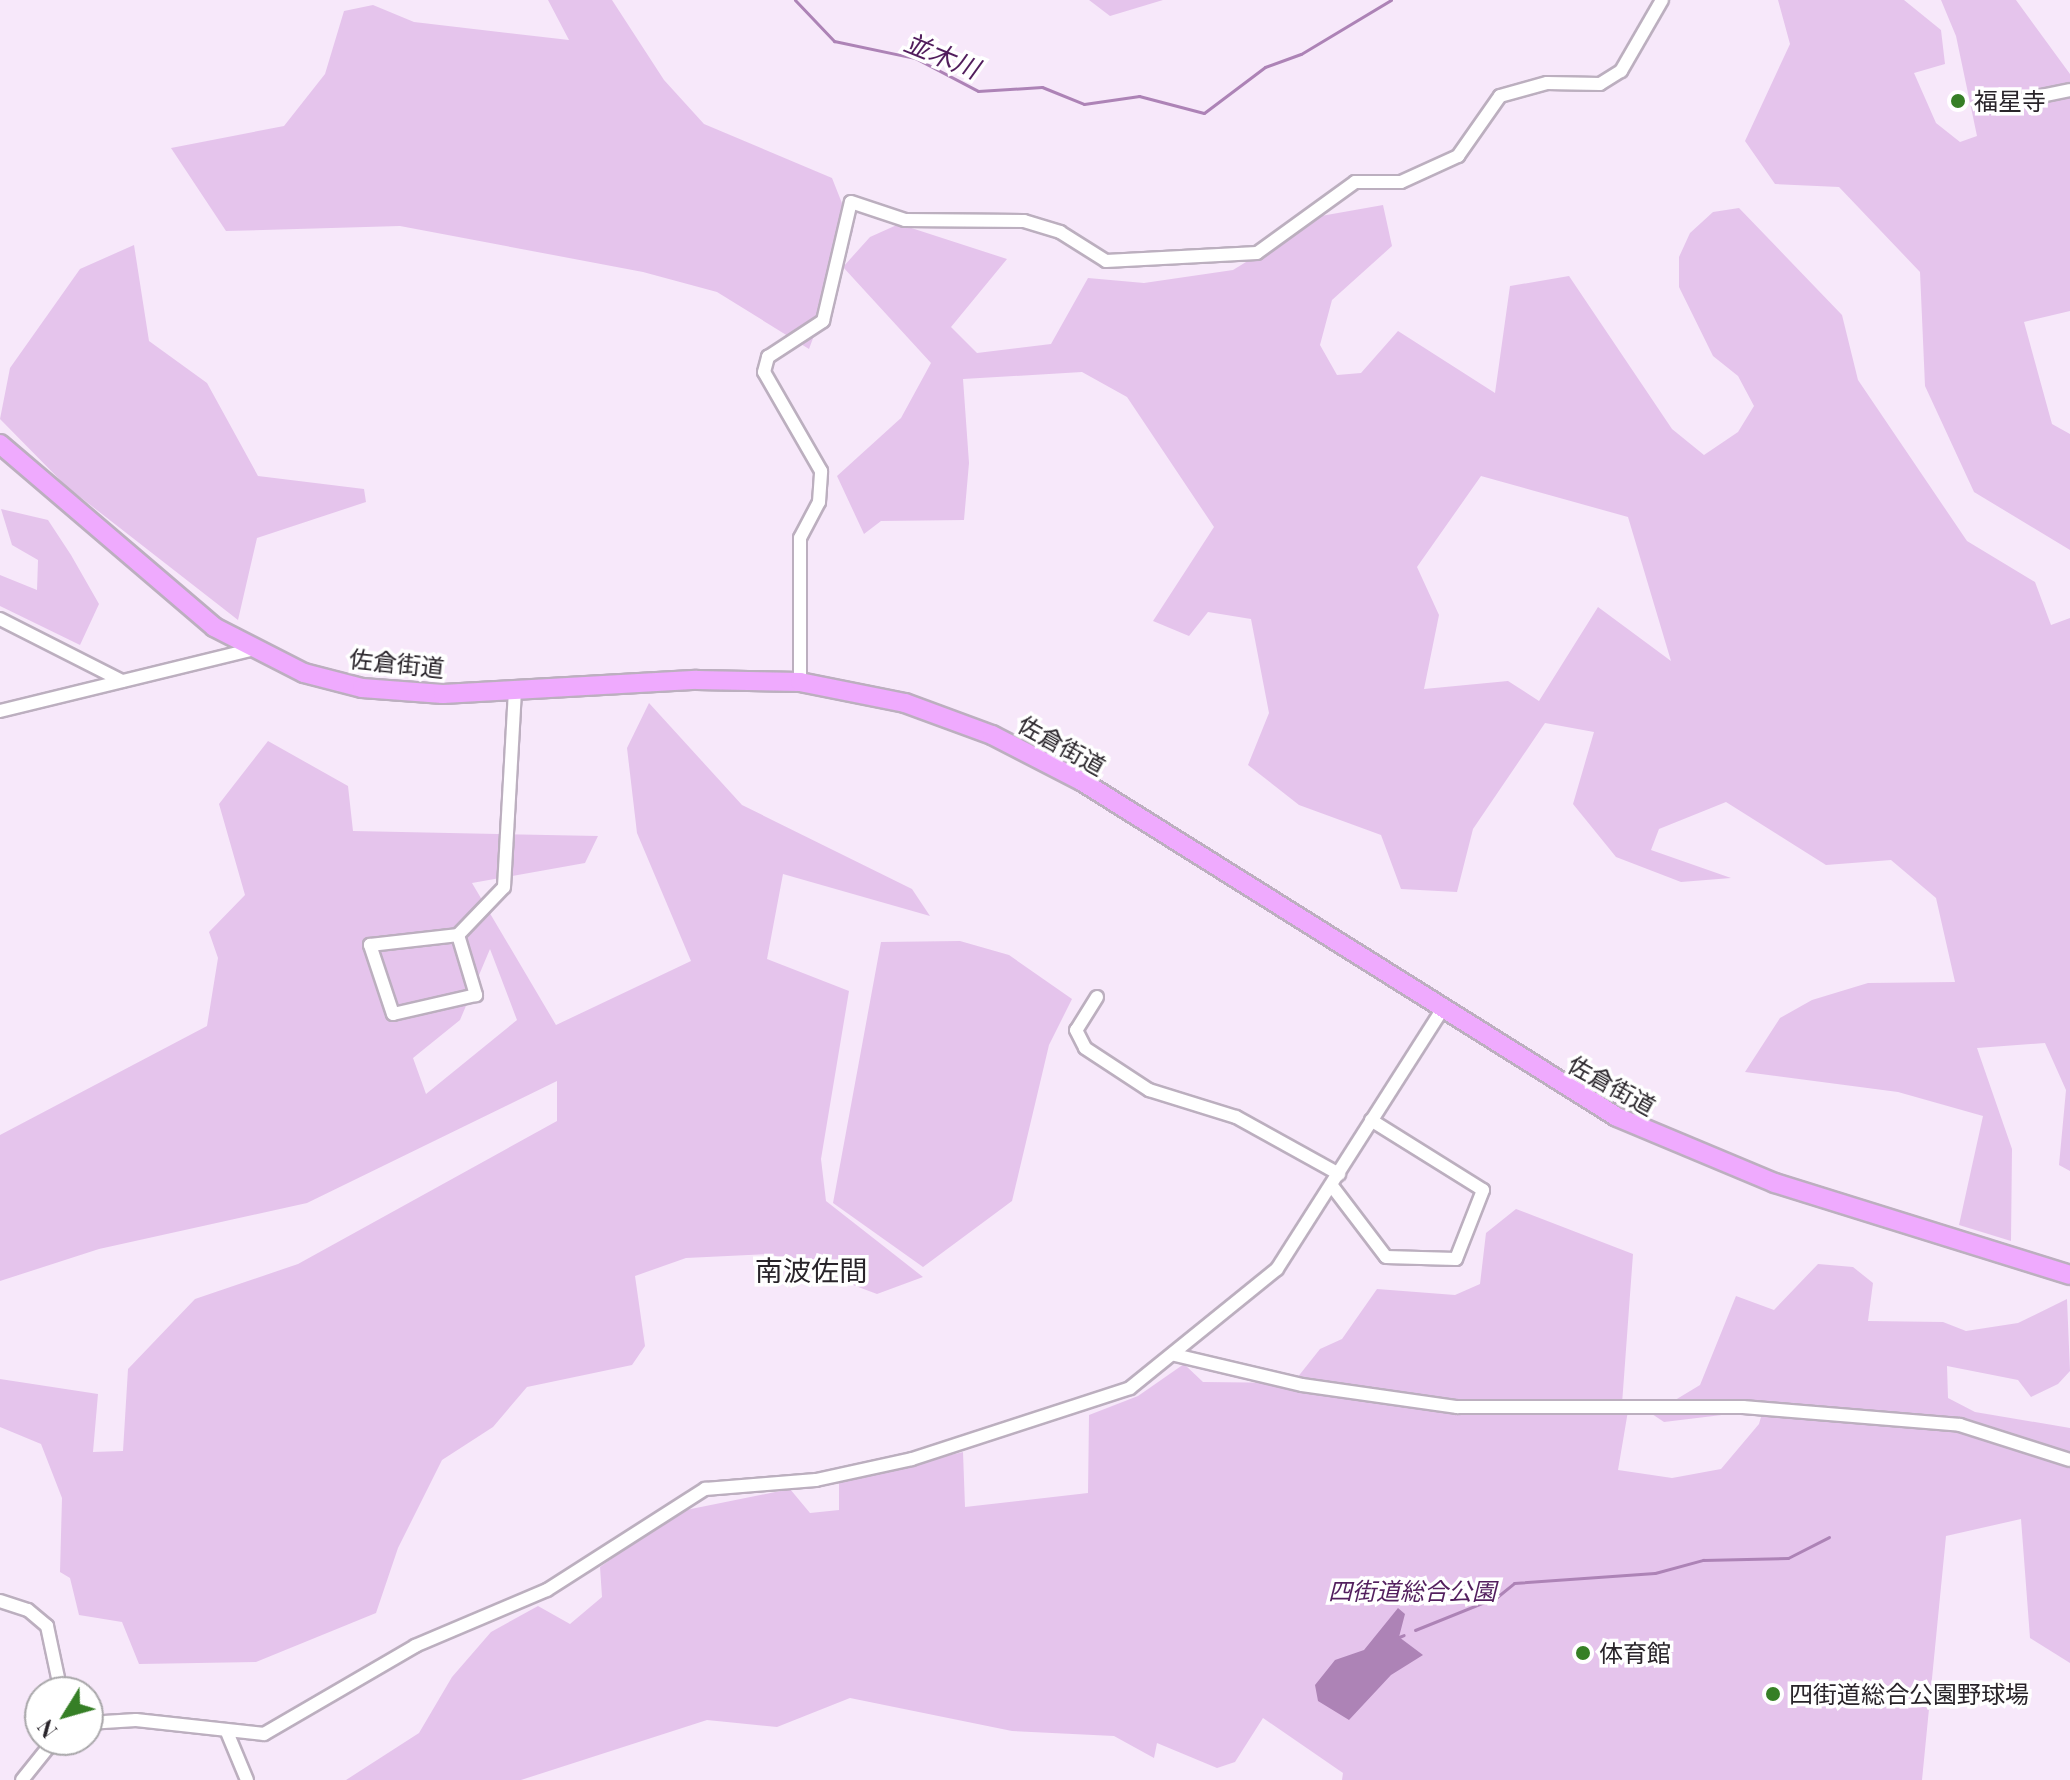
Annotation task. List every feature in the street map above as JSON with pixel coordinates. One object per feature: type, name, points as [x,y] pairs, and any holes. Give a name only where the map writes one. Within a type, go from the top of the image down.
[{"type":"highway","name":"佐倉街道","points":[[0,444],[250,650],[362,688],[515,692],[697,680],[800,682],[905,703],[1030,752],[1567,1090],[1672,1144],[2070,1275]]},
{"type":"street","points":[[800,682],[800,538],[819,502],[821,471],[764,372],[768,357],[823,321],[851,202],[905,220],[1024,221],[1060,232],[1106,261],[1257,253],[1355,182],[1401,182],[1458,156],[1500,96],[1547,83],[1600,84],[1621,71],[1662,0]]},
{"type":"street","points":[[2012,102],[2070,90]]},
{"type":"street","points":[[0,619],[122,681]]},
{"type":"street","points":[[0,711],[250,650]]},
{"type":"street","points":[[458,935],[476,995],[393,1014],[370,945],[458,935],[504,887],[515,692]]},
{"type":"street","points":[[1097,997],[1076,1030],[1085,1048],[1149,1090],[1236,1117],[1336,1180],[1386,1257],[1456,1259],[1483,1190],[1371,1120]]},
{"type":"street","points":[[104,1722],[136,1720],[264,1734],[299,1720],[415,1646],[547,1590],[705,1489],[816,1480],[912,1459],[1110,1399],[1175,1355],[1277,1269],[1442,1010]]},
{"type":"street","points":[[1175,1355],[1261,1378],[1457,1407],[1743,1407],[1960,1425],[2070,1460]]},
{"type":"street","points":[[0,1601],[47,1626],[58,1676]]},
{"type":"street","points":[[227,1732],[247,1780]]},
{"type":"street","points":[[22,1780],[41,1756]]},
{"type":"green space","points":[[548,0],[612,0],[664,80],[704,124],[832,178],[853,231],[809,349],[717,292],[643,272],[400,226],[226,231],[171,148],[284,126],[325,74],[344,11],[373,5],[414,22],[569,40]]},
{"type":"green space","points":[[1089,0],[1163,0],[1110,16]]},
{"type":"green space","points":[[1778,0],[1904,0],[1941,30],[1945,64],[1914,73],[1936,123],[1960,142],[1977,136],[1956,36],[1941,0],[2016,0],[2070,74],[2070,311],[2024,322],[2052,424],[2070,434],[2070,550],[1974,492],[1925,386],[1920,272],[1839,187],[1775,184],[1745,141],[1790,44]]},
{"type":"green space","points":[[1383,205],[1392,246],[1332,300],[1320,345],[1337,375],[1361,373],[1398,331],[1495,393],[1510,286],[1569,276],[1672,429],[1704,455],[1738,432],[1754,406],[1738,376],[1713,356],[1679,287],[1679,257],[1690,233],[1713,212],[1739,208],[1842,315],[1858,380],[1967,541],[2035,582],[2051,625],[2070,618],[2070,1171],[2059,1165],[2066,1090],[2045,1043],[1977,1048],[2012,1149],[2011,1241],[1959,1225],[1983,1116],[1898,1092],[1745,1072],[1780,1018],[1812,1000],[1868,983],[1955,982],[1936,898],[1891,860],[1826,865],[1726,802],[1659,829],[1651,850],[1731,878],[1681,882],[1616,857],[1573,804],[1594,732],[1545,723],[1473,829],[1457,892],[1401,889],[1381,835],[1299,805],[1248,765],[1269,713],[1251,619],[1208,612],[1189,636],[1153,621],[1214,527],[1127,397],[1082,372],[963,379],[969,463],[964,520],[881,521],[864,534],[837,476],[901,418],[931,363],[843,267],[870,237],[899,224],[1007,259],[951,327],[977,353],[1051,344],[1088,278],[1144,283],[1233,270],[1321,216]],"holes":[[[1481,476],[1628,517],[1671,661],[1598,607],[1539,701],[1508,681],[1424,689],[1439,615],[1417,567]]]},
{"type":"green space","points":[[134,245],[149,341],[207,383],[258,476],[364,489],[366,502],[257,538],[238,620],[66,486],[0,419],[10,368],[80,269]]},
{"type":"green space","points":[[1,509],[48,520],[71,555],[99,604],[80,645],[0,606],[0,575],[37,590],[38,560],[12,545]]},
{"type":"green space","points":[[649,703],[742,805],[912,889],[930,916],[783,874],[767,959],[849,991],[821,1159],[826,1201],[923,1277],[877,1294],[770,1254],[686,1258],[635,1276],[645,1346],[632,1365],[527,1387],[493,1427],[442,1460],[398,1548],[376,1613],[256,1662],[139,1664],[122,1622],[79,1615],[70,1578],[60,1572],[62,1498],[41,1444],[0,1427],[0,1379],[98,1394],[93,1452],[123,1451],[128,1369],[195,1299],[298,1264],[557,1121],[557,1081],[307,1203],[99,1249],[0,1281],[0,1135],[207,1026],[218,958],[209,932],[245,895],[219,804],[268,741],[348,786],[353,831],[598,836],[585,863],[472,883],[556,1025],[691,961],[637,833],[627,748]],"holes":[[[490,949],[517,1020],[426,1094],[413,1058],[460,1020]]]},
{"type":"green space","points":[[960,941],[1009,955],[1072,999],[1049,1045],[1012,1201],[923,1267],[833,1203],[881,942]]},
{"type":"green space","name":"四街道総合公園","points":[[1516,1209],[1633,1254],[1622,1404],[1629,1405],[1618,1470],[1672,1478],[1721,1469],[1759,1424],[1763,1410],[1664,1422],[1652,1414],[1700,1385],[1736,1296],[1774,1310],[1818,1264],[1853,1267],[1873,1283],[1868,1321],[1943,1322],[1966,1331],[2018,1323],[2067,1299],[2070,1371],[2058,1384],[2031,1397],[2018,1380],[1947,1366],[1948,1398],[1975,1412],[2070,1428],[2070,1663],[2030,1638],[2021,1519],[1946,1536],[1922,1780],[1342,1780],[1343,1773],[1263,1718],[1235,1762],[1217,1768],[1157,1743],[1154,1758],[1114,1736],[1012,1731],[850,1698],[777,1727],[707,1720],[521,1780],[346,1780],[419,1733],[452,1677],[491,1632],[538,1606],[570,1624],[602,1597],[600,1567],[676,1512],[790,1489],[810,1513],[839,1510],[839,1482],[963,1452],[965,1507],[1088,1493],[1089,1415],[1138,1396],[1184,1364],[1203,1382],[1293,1383],[1320,1349],[1342,1339],[1377,1289],[1455,1295],[1480,1284],[1486,1233]]},
{"type":"shaded area","points":[[1398,1608],[1405,1614],[1399,1637],[1423,1655],[1391,1675],[1349,1720],[1318,1701],[1315,1685],[1335,1660],[1364,1650]]},
{"type":"waterway","name":"並木川","points":[[795,0],[834,41],[915,58],[978,91],[1042,87],[1084,104],[1139,96],[1204,113],[1265,67],[1301,54],[1391,0]]},
{"type":"waterway","points":[[1415,1630],[1497,1597],[1514,1583],[1655,1573],[1703,1560],[1788,1558],[1829,1537]]},
{"type":"waterway","points":[[1399,1637],[1404,1635]]},
{"type":"place","name":"福星寺","points":[[1958,101]]},
{"type":"place","name":"体育館","points":[[1583,1653]]},
{"type":"place","name":"四街道総合公園野球場","points":[[1773,1694]]},
{"type":"district","name":"南波佐間","points":[[811,1270]]}]
